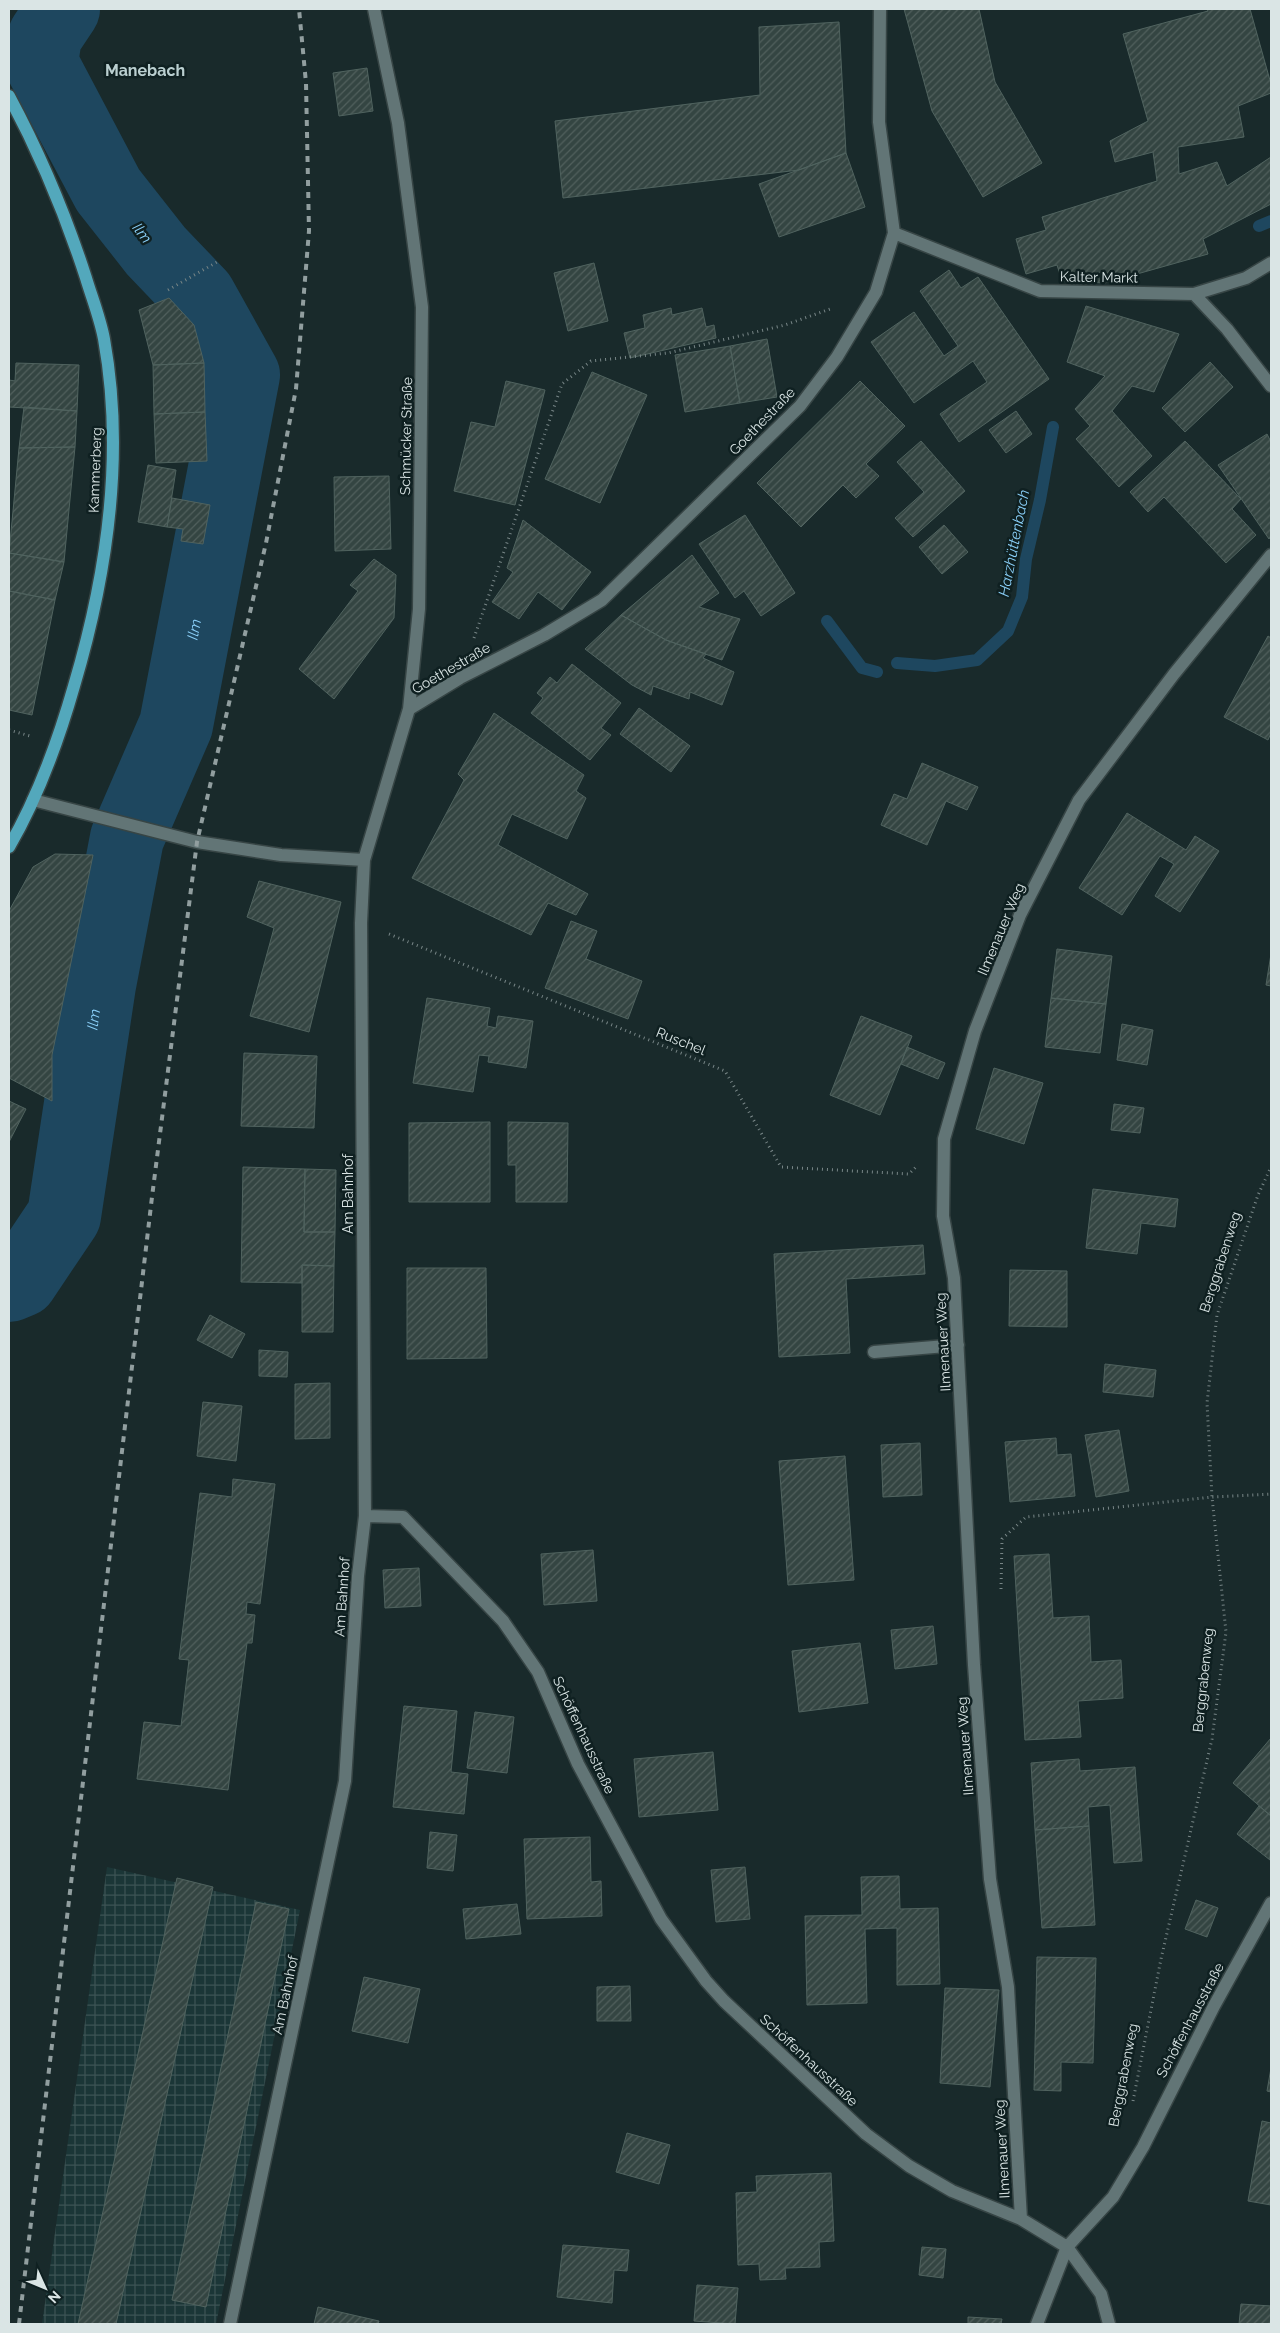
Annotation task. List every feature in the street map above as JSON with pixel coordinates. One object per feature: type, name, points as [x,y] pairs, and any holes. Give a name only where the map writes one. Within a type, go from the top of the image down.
[{"type":"main road","name":"Kammerberg","points":[[9,96],[26,128],[74,241],[91,293],[103,338],[110,384],[112,430],[112,474],[101,577],[86,646],[68,705],[33,800],[9,847]]},
{"type":"street","name":"Schmücker Straße","points":[[364,860],[410,709],[418,609],[422,307],[398,123],[374,9]]},
{"type":"street","name":"Goethestraße","points":[[410,709],[460,678],[544,635],[602,600],[800,406],[837,357],[876,292],[894,232],[879,122],[880,9]]},
{"type":"street","name":"Kalter Markt","points":[[894,232],[1040,291],[1194,294],[1246,278],[1271,263]]},
{"type":"street","points":[[1194,294],[1227,329],[1271,386]]},
{"type":"street","name":"Ilmenauer Weg","points":[[1021,2219],[1008,1988],[990,1879],[974,1665],[954,1278],[942,1216],[944,1138],[976,1031],[1020,915],[1079,800],[1174,674],[1271,555]]},
{"type":"street","points":[[33,800],[197,842],[281,855],[364,860]]},
{"type":"street","name":"Am Bahnhof","points":[[230,2324],[346,1781],[358,1576],[364,1516],[361,923],[364,860]]},
{"type":"street","points":[[874,1352],[958,1345]]},
{"type":"street","name":"Schöffenhausstraße","points":[[364,1516],[403,1517],[503,1621],[538,1672],[578,1764],[661,1919],[706,1981],[724,2001],[866,2134],[909,2166],[952,2191],[1021,2219],[1066,2247],[1113,2197],[1143,2147],[1205,2024],[1271,1903]]},
{"type":"street","points":[[1037,2324],[1066,2247]]},
{"type":"street","points":[[1066,2247],[1101,2294],[1109,2324]]},
{"type":"path","points":[[168,290],[217,262]]},
{"type":"path","points":[[460,678],[562,384],[591,361],[668,352],[785,325],[876,292]]},
{"type":"path","points":[[9,730],[17,732]]},
{"type":"path","name":"Ruschel","points":[[361,923],[725,1071],[781,1167],[909,1174],[944,1138]]},
{"type":"path","name":"Berggrabenweg","points":[[1132,2102],[1161,1958],[1212,1738],[1226,1632],[1212,1497],[1207,1403],[1217,1315],[1258,1195],[1271,1167]]},
{"type":"path","points":[[1001,1598],[1002,1539],[1026,1516],[1212,1497],[1271,1494]]},
{"type":"shaded area","points":[[107,1867],[300,1910],[216,2324],[42,2324]]},
{"type":"building","points":[[904,9],[979,9],[995,82],[1042,163],[983,197],[932,111]]},
{"type":"building","points":[[1207,9],[1250,9],[1271,84],[1271,93],[1238,106],[1244,137],[1178,147],[1179,174],[1217,162],[1227,186],[1271,157],[1271,204],[1203,239],[1208,254],[1105,283],[1062,281],[1057,265],[1026,274],[1016,239],[1046,230],[1042,217],[1157,181],[1153,152],[1115,162],[1110,141],[1148,121],[1123,34],[1208,11]]},
{"type":"building","points":[[839,22],[846,153],[799,170],[563,198],[555,121],[760,95],[759,27]]},
{"type":"building","points":[[367,68],[373,111],[339,116],[333,73]]},
{"type":"building","points":[[846,153],[865,207],[779,237],[759,184]]},
{"type":"building","points":[[594,263],[608,321],[568,331],[554,273]]},
{"type":"building","points":[[949,270],[961,288],[978,277],[1049,379],[959,442],[940,414],[987,382],[973,361],[914,403],[871,342],[914,312],[944,356],[958,346],[920,291]]},
{"type":"building","points":[[169,298],[194,325],[204,363],[153,365],[139,310]]},
{"type":"building","points":[[1086,306],[1179,334],[1154,392],[1132,386],[1112,411],[1152,456],[1119,487],[1076,439],[1090,426],[1075,409],[1105,376],[1067,362]]},
{"type":"building","points":[[671,308],[672,315],[702,308],[706,327],[714,325],[716,338],[630,358],[624,333],[645,328],[643,315]]},
{"type":"building","points":[[767,339],[777,397],[740,403],[730,346]]},
{"type":"building","points":[[730,346],[740,403],[685,412],[675,355]]},
{"type":"building","points":[[1210,362],[1233,387],[1185,432],[1162,408]]},
{"type":"building","points":[[16,363],[79,365],[77,411],[9,407],[9,380],[15,381]]},
{"type":"building","points":[[204,363],[205,412],[154,414],[153,365]]},
{"type":"building","points":[[592,372],[647,395],[600,503],[545,479]]},
{"type":"building","points":[[506,381],[545,390],[515,505],[454,491],[471,422],[495,427]]},
{"type":"building","points":[[860,381],[905,426],[866,464],[879,476],[856,498],[843,485],[801,527],[757,483]]},
{"type":"building","points":[[24,407],[77,411],[75,447],[19,448]]},
{"type":"building","points":[[1016,411],[1032,434],[1006,453],[989,430]]},
{"type":"building","points":[[205,412],[207,461],[156,463],[154,414]]},
{"type":"building","points":[[1267,434],[1271,442],[1271,536],[1269,539],[1218,465]]},
{"type":"building","points":[[921,441],[965,491],[913,537],[895,518],[924,492],[897,462]]},
{"type":"building","points":[[1185,441],[1241,499],[1232,509],[1256,535],[1226,563],[1164,497],[1148,512],[1130,492]]},
{"type":"building","points":[[75,447],[64,562],[9,553],[19,448]]},
{"type":"building","points":[[148,465],[176,470],[167,527],[138,522]]},
{"type":"building","points":[[389,476],[391,549],[335,551],[334,477]]},
{"type":"building","points":[[172,498],[210,505],[203,544],[181,541],[183,529],[167,527]]},
{"type":"building","points":[[745,515],[795,593],[761,616],[744,591],[735,598],[699,544]]},
{"type":"building","points":[[523,520],[591,572],[562,610],[538,592],[519,619],[492,602],[513,572],[507,568]]},
{"type":"building","points":[[944,525],[968,552],[942,574],[919,547]]},
{"type":"building","points":[[9,553],[64,562],[55,600],[9,591]]},
{"type":"building","points":[[692,555],[719,593],[699,607],[740,619],[722,660],[666,640],[621,615]]},
{"type":"building","points":[[374,559],[396,575],[394,618],[334,699],[299,669],[358,591],[350,585]]},
{"type":"building","points":[[9,591],[55,600],[32,715],[9,710]]},
{"type":"building","points":[[621,615],[666,640],[706,654],[703,658],[734,672],[722,705],[690,692],[689,699],[653,686],[651,695],[632,685],[585,649]]},
{"type":"building","points":[[1268,636],[1271,638],[1271,733],[1268,740],[1224,717]]},
{"type":"building","points":[[572,664],[621,703],[601,728],[611,735],[590,760],[531,713],[543,698],[537,693],[550,677],[557,683]]},
{"type":"building","points":[[639,708],[690,746],[671,772],[620,734]]},
{"type":"building","points":[[494,713],[584,775],[576,791],[586,798],[567,839],[512,814],[498,845],[588,894],[576,915],[548,903],[531,935],[412,878],[464,780],[458,774]]},
{"type":"building","points":[[922,763],[978,787],[967,810],[946,801],[927,845],[881,825],[894,794],[907,799]]},
{"type":"building","points":[[1127,813],[1186,850],[1195,836],[1219,851],[1180,912],[1155,896],[1174,864],[1160,856],[1122,915],[1079,888]]},
{"type":"building","points":[[55,854],[93,855],[52,1055],[52,1101],[9,1078],[9,911],[33,867]]},
{"type":"building","points":[[259,881],[341,902],[309,1032],[250,1016],[274,928],[247,917]]},
{"type":"building","points":[[571,921],[597,931],[586,959],[642,981],[628,1019],[545,988]]},
{"type":"building","points":[[1057,949],[1112,956],[1106,1004],[1051,998]]},
{"type":"building","points":[[1271,954],[1271,986],[1266,985]]},
{"type":"building","points":[[427,998],[490,1008],[487,1026],[496,1028],[498,1016],[533,1021],[526,1068],[488,1062],[489,1056],[479,1055],[473,1092],[413,1083]]},
{"type":"building","points":[[1051,998],[1106,1004],[1100,1053],[1045,1047]]},
{"type":"building","points":[[861,1016],[912,1036],[880,1115],[830,1095]]},
{"type":"building","points":[[1122,1024],[1153,1030],[1147,1065],[1117,1060]]},
{"type":"building","points":[[907,1047],[945,1063],[938,1079],[901,1064]]},
{"type":"building","points":[[244,1053],[317,1056],[314,1128],[241,1126]]},
{"type":"building","points":[[994,1068],[1043,1083],[1024,1144],[976,1129]]},
{"type":"building","points":[[9,1101],[26,1109],[9,1142]]},
{"type":"building","points":[[1114,1104],[1144,1108],[1140,1133],[1111,1130]]},
{"type":"building","points":[[490,1122],[490,1202],[409,1202],[409,1123]]},
{"type":"building","points":[[508,1122],[568,1123],[567,1202],[516,1202],[516,1165],[508,1165]]},
{"type":"building","points":[[243,1167],[305,1169],[304,1232],[335,1232],[334,1266],[302,1265],[302,1283],[241,1282]]},
{"type":"building","points":[[305,1169],[336,1170],[335,1232],[304,1232]]},
{"type":"building","points":[[1093,1189],[1178,1199],[1175,1227],[1141,1223],[1137,1254],[1086,1248]]},
{"type":"building","points":[[923,1245],[925,1274],[846,1279],[850,1353],[779,1357],[774,1254]]},
{"type":"building","points":[[302,1265],[334,1266],[333,1332],[302,1332]]},
{"type":"building","points":[[407,1268],[486,1268],[487,1358],[407,1359]]},
{"type":"building","points":[[1010,1270],[1067,1271],[1067,1327],[1009,1326]]},
{"type":"building","points":[[210,1315],[245,1334],[232,1358],[197,1340]]},
{"type":"building","points":[[259,1350],[288,1352],[287,1377],[259,1376]]},
{"type":"building","points":[[1105,1364],[1156,1370],[1153,1397],[1103,1392]]},
{"type":"building","points":[[330,1383],[330,1438],[295,1439],[295,1384]]},
{"type":"building","points":[[203,1402],[242,1406],[236,1461],[197,1456]]},
{"type":"building","points":[[1119,1430],[1129,1491],[1096,1497],[1085,1435]]},
{"type":"building","points":[[1056,1438],[1057,1455],[1071,1454],[1075,1496],[1010,1502],[1005,1442]]},
{"type":"building","points":[[920,1443],[922,1495],[883,1497],[881,1445]]},
{"type":"building","points":[[845,1456],[854,1580],[788,1585],[779,1461]]},
{"type":"building","points":[[233,1479],[275,1484],[260,1604],[247,1602],[246,1614],[255,1615],[252,1643],[247,1643],[228,1790],[137,1779],[144,1722],[181,1726],[189,1660],[179,1659],[200,1493],[232,1497]]},
{"type":"building","points":[[593,1550],[597,1601],[544,1605],[541,1554]]},
{"type":"building","points":[[1049,1554],[1053,1618],[1089,1616],[1091,1662],[1121,1660],[1123,1698],[1078,1701],[1081,1737],[1025,1740],[1014,1556]]},
{"type":"building","points":[[419,1568],[421,1606],[385,1608],[383,1570]]},
{"type":"building","points":[[933,1626],[937,1664],[895,1669],[891,1630]]},
{"type":"building","points":[[860,1643],[868,1703],[799,1712],[792,1651]]},
{"type":"building","points":[[404,1706],[457,1711],[451,1772],[468,1774],[464,1814],[393,1807]]},
{"type":"building","points":[[475,1712],[514,1717],[507,1773],[467,1768]]},
{"type":"building","points":[[1271,1738],[1271,1816],[1233,1783]]},
{"type":"building","points":[[713,1752],[718,1810],[639,1817],[634,1759]]},
{"type":"building","points":[[1079,1759],[1080,1771],[1135,1767],[1142,1861],[1114,1863],[1110,1805],[1088,1807],[1089,1826],[1035,1830],[1031,1763]]},
{"type":"building","points":[[1259,1806],[1271,1816],[1270,1860],[1237,1834]]},
{"type":"building","points":[[1089,1826],[1095,1925],[1042,1928],[1035,1830]]},
{"type":"building","points":[[430,1832],[457,1835],[453,1871],[427,1868]]},
{"type":"building","points":[[590,1837],[591,1882],[601,1881],[602,1916],[527,1919],[524,1839]]},
{"type":"building","points":[[745,1867],[750,1919],[716,1922],[711,1870]]},
{"type":"building","points":[[899,1876],[900,1909],[938,1908],[940,1984],[897,1985],[897,1928],[865,1929],[867,2003],[807,2005],[805,1916],[862,1915],[861,1877]]},
{"type":"building","points":[[177,1878],[213,1887],[116,2324],[78,2324]]},
{"type":"building","points":[[1196,1900],[1218,1908],[1207,1937],[1185,1929]]},
{"type":"building","points":[[256,1902],[289,1909],[206,2307],[172,2300]]},
{"type":"building","points":[[517,1904],[521,1934],[466,1939],[463,1909]]},
{"type":"building","points":[[1037,1957],[1096,1958],[1093,2063],[1061,2062],[1061,2091],[1034,2090]]},
{"type":"building","points":[[364,1977],[420,1989],[408,2043],[352,2031]]},
{"type":"building","points":[[630,1986],[631,2021],[597,2021],[597,1987]]},
{"type":"building","points":[[945,1988],[999,1990],[990,2087],[940,2083]]},
{"type":"building","points":[[1271,2068],[1271,2092],[1267,2091]]},
{"type":"building","points":[[1262,2121],[1271,2123],[1271,2205],[1248,2201]]},
{"type":"building","points":[[627,2133],[670,2145],[659,2184],[616,2172]]},
{"type":"building","points":[[831,2173],[834,2241],[819,2242],[820,2267],[785,2268],[786,2279],[760,2280],[759,2264],[738,2265],[736,2193],[757,2192],[756,2176]]},
{"type":"building","points":[[563,2245],[629,2250],[627,2271],[614,2270],[612,2303],[557,2297]]},
{"type":"building","points":[[922,2247],[946,2249],[943,2278],[919,2275]]},
{"type":"building","points":[[697,2285],[738,2288],[735,2324],[694,2321]]},
{"type":"building","points":[[1241,2304],[1271,2306],[1271,2324],[1239,2324]]},
{"type":"building","points":[[318,2307],[379,2321],[378,2324],[314,2324]]},
{"type":"building","points":[[968,2317],[1002,2319],[1001,2324],[968,2324]]},
{"type":"waterway","name":"Ilm","points":[[9,1285],[21,1280],[64,1216],[99,985],[127,838],[176,725],[243,375],[199,296],[156,251],[108,190],[41,63],[45,36],[63,9]]},
{"type":"waterway","name":"Harzhüttenbach","points":[[1259,226],[1271,221]]},
{"type":"waterway","name":"Harzhüttenbach","points":[[897,663],[935,666],[977,660],[1008,631],[1022,597],[1026,559],[1040,500],[1053,427]]},
{"type":"waterway","name":"Harzhüttenbach","points":[[827,621],[862,668],[877,672]]},
{"type":"waterway","name":"Harzhüttenbach","points":[[121,872],[145,877]]},
{"type":"railway","points":[[19,2324],[152,1197],[197,842],[266,543],[296,389],[309,231],[306,83],[299,9]]},
{"type":"district","name":"Manebach","points":[[145,70]]}]
